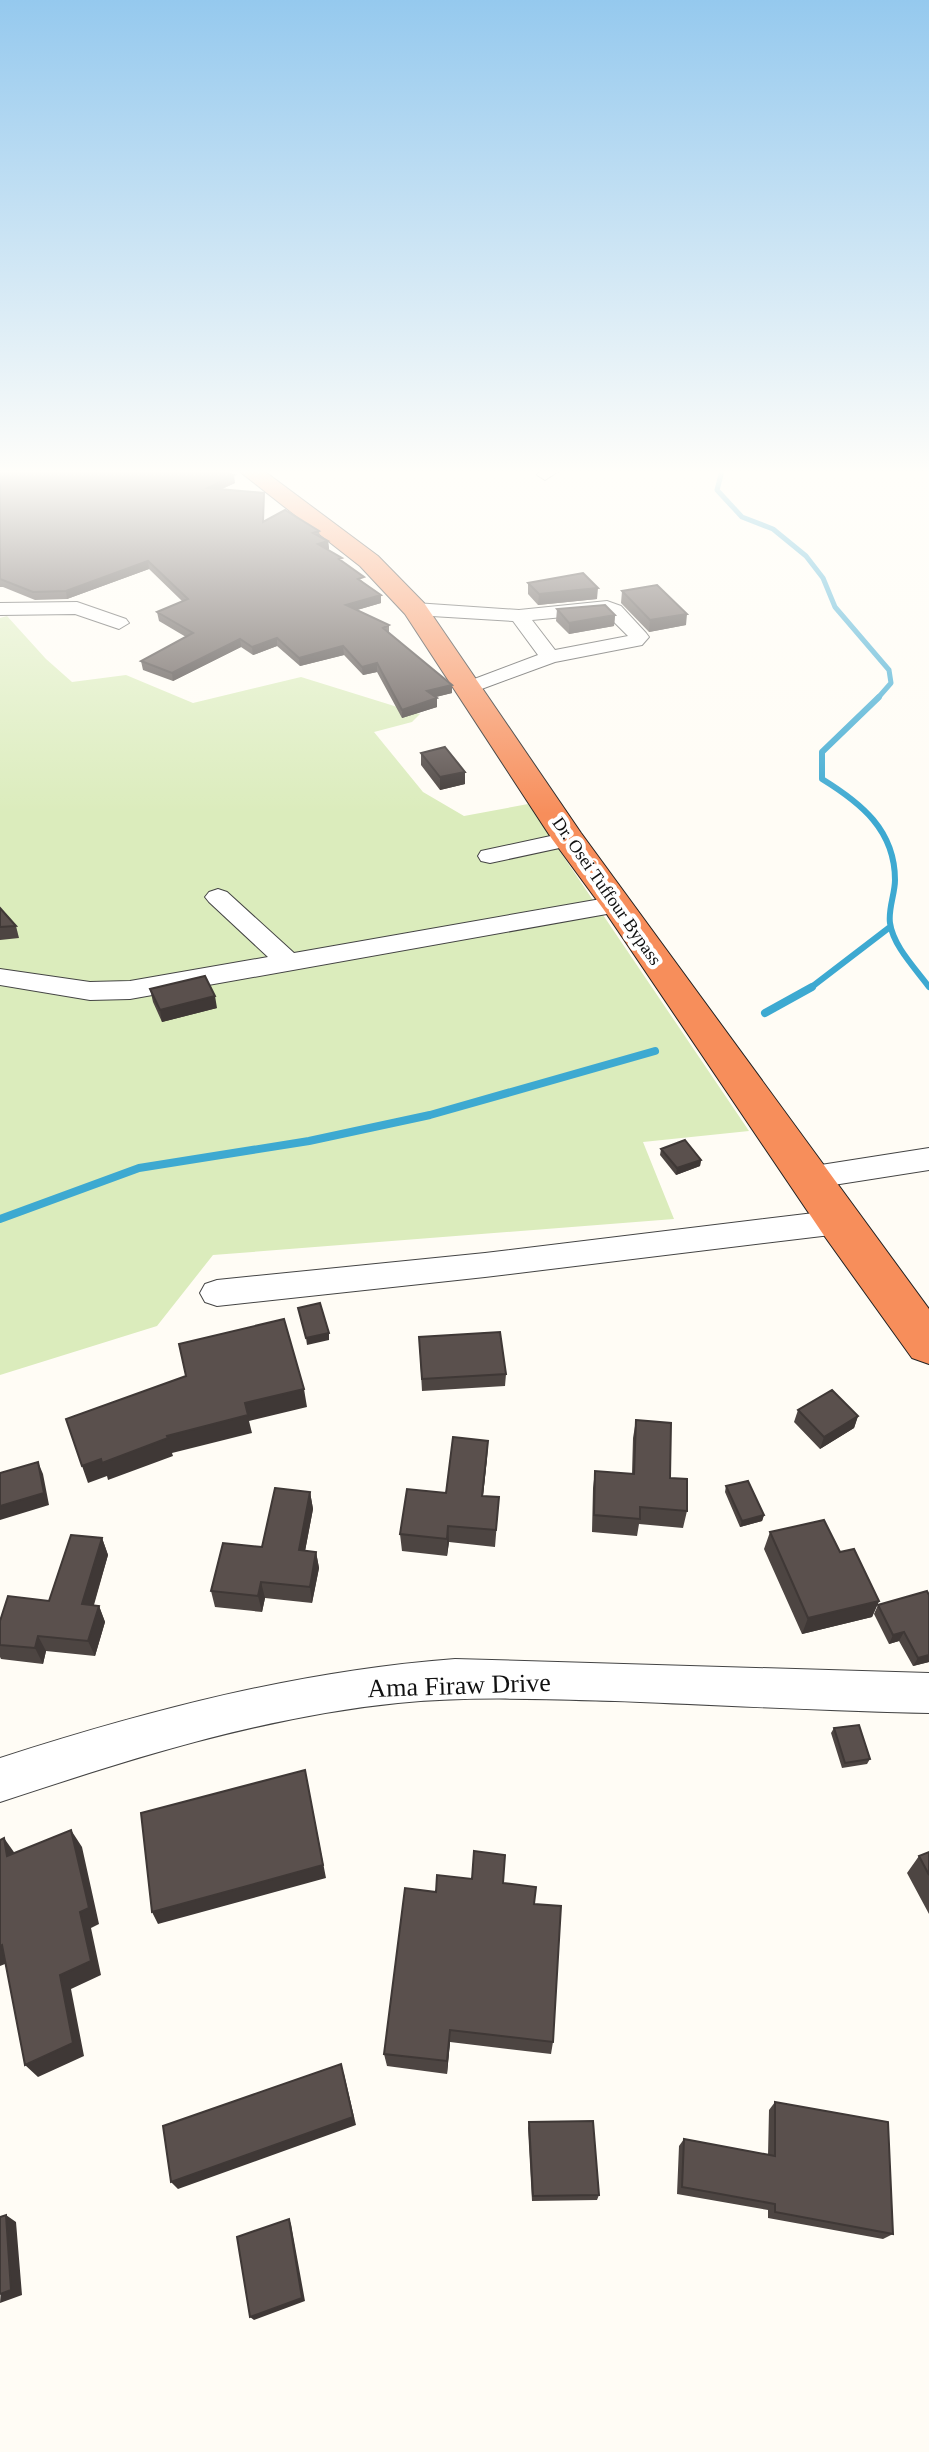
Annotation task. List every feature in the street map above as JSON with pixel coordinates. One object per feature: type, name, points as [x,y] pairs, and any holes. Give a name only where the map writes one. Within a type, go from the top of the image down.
[{"type":"highway","name":"Dr. Osei Tuffour Bypass","points":[[392,585],[415,609],[569,839],[929,1345]]},
{"type":"street","points":[[415,609],[519,616],[607,607],[614,610],[639,637],[635,641],[550,657],[468,688]]},
{"type":"street","points":[[0,609],[77,608],[119,623]]},
{"type":"street","points":[[519,616],[550,657]]},
{"type":"street","points":[[490,856],[569,839]]},
{"type":"street","points":[[218,897],[289,963]]},
{"type":"street","points":[[0,977],[90,991],[111,991],[289,963],[618,904]]},
{"type":"street","points":[[808,1178],[929,1159]]},
{"type":"street","points":[[217,1293],[485,1265],[839,1222]]},
{"type":"street","name":"Ama Firaw Drive","points":[[0,1780],[124,1738],[358,1688],[487,1680],[929,1693]]},
{"type":"green space","points":[[7,616],[72,682],[126,675],[193,703],[301,677],[420,714],[412,722],[374,732],[423,792],[464,816],[528,804],[749,1131],[643,1142],[674,1219],[213,1255],[157,1326],[0,1375],[0,618]]},
{"type":"building","points":[[16,585],[81,585],[66,591],[33,592]]},
{"type":"building","points":[[174,585],[367,585],[381,595],[346,605],[389,625],[383,628],[452,685],[427,691],[437,698],[402,710],[377,663],[362,667],[343,646],[299,658],[277,638],[252,647],[240,639],[172,673],[141,661],[193,633],[157,612],[188,599]]},
{"type":"building","points":[[530,585],[595,585],[598,588],[539,594]]},
{"type":"building","points":[[657,585],[687,614],[650,620],[622,591]]},
{"type":"building","points":[[605,605],[615,615],[569,623],[557,609]]},
{"type":"building","points":[[445,747],[465,772],[440,777],[421,753]]},
{"type":"building","points":[[0,908],[16,926],[0,927]]},
{"type":"building","points":[[205,976],[215,996],[160,1010],[150,989]]},
{"type":"building","points":[[685,1140],[701,1160],[677,1168],[661,1149]]},
{"type":"building","points":[[320,1303],[329,1333],[306,1338],[298,1308]]},
{"type":"building","points":[[284,1319],[304,1389],[245,1403],[248,1415],[167,1436],[102,1463],[101,1459],[82,1466],[66,1419],[186,1376],[179,1344]]},
{"type":"building","points":[[500,1332],[506,1374],[422,1379],[419,1337]]},
{"type":"building","points":[[832,1390],[858,1416],[824,1437],[798,1410]]},
{"type":"building","points":[[636,1420],[671,1423],[670,1478],[687,1479],[687,1511],[640,1507],[640,1519],[594,1515],[595,1471],[634,1474]]},
{"type":"building","points":[[453,1437],[488,1441],[482,1496],[499,1497],[496,1530],[448,1526],[447,1539],[400,1534],[407,1489],[446,1493]]},
{"type":"building","points":[[38,1462],[44,1493],[0,1506],[0,1473]]},
{"type":"building","points":[[748,1481],[764,1515],[742,1521],[726,1486]]},
{"type":"building","points":[[275,1488],[310,1492],[299,1550],[316,1552],[310,1587],[261,1582],[258,1596],[211,1591],[223,1543],[262,1547]]},
{"type":"building","points":[[824,1520],[840,1552],[854,1549],[879,1601],[808,1618],[770,1532]]},
{"type":"building","points":[[71,1535],[102,1538],[82,1604],[99,1606],[88,1641],[38,1636],[35,1648],[0,1645],[0,1621],[8,1596],[49,1601]]},
{"type":"building","points":[[927,1591],[929,1655],[918,1658],[904,1632],[893,1635],[878,1605]]},
{"type":"building","points":[[859,1725],[870,1759],[845,1763],[834,1728]]},
{"type":"building","points":[[305,1770],[323,1865],[152,1912],[141,1813]]},
{"type":"building","points":[[71,1830],[89,1908],[80,1912],[91,1961],[60,1975],[73,2043],[25,2065],[0,1946],[0,1840],[4,1838],[7,1856]]},
{"type":"building","points":[[474,1851],[505,1855],[503,1883],[536,1887],[534,1904],[561,1906],[553,2042],[450,2030],[447,2061],[384,2054],[405,1888],[436,1892],[437,1875],[472,1879]]},
{"type":"building","points":[[929,1852],[929,1875],[919,1856]]},
{"type":"building","points":[[341,2064],[353,2117],[171,2182],[163,2126]]},
{"type":"building","points":[[775,2102],[888,2122],[893,2234],[775,2212],[775,2204],[682,2187],[684,2139],[775,2156]]},
{"type":"building","points":[[593,2121],[599,2195],[533,2196],[529,2122]]},
{"type":"building","points":[[6,2215],[11,2290],[0,2294],[0,2217]]},
{"type":"building","points":[[289,2219],[302,2298],[250,2317],[237,2237]]},
{"type":"waterway","points":[[826,585],[835,607],[889,670],[891,683],[877,699]]},
{"type":"waterway","points":[[877,699],[822,752],[822,779],[862,808],[882,832],[893,862],[892,932],[929,987]]},
{"type":"waterway","points":[[811,988],[890,927]]},
{"type":"waterway","points":[[765,1013],[811,988]]},
{"type":"waterway","points":[[0,1219],[139,1168],[309,1141],[430,1115],[655,1051]]}]
